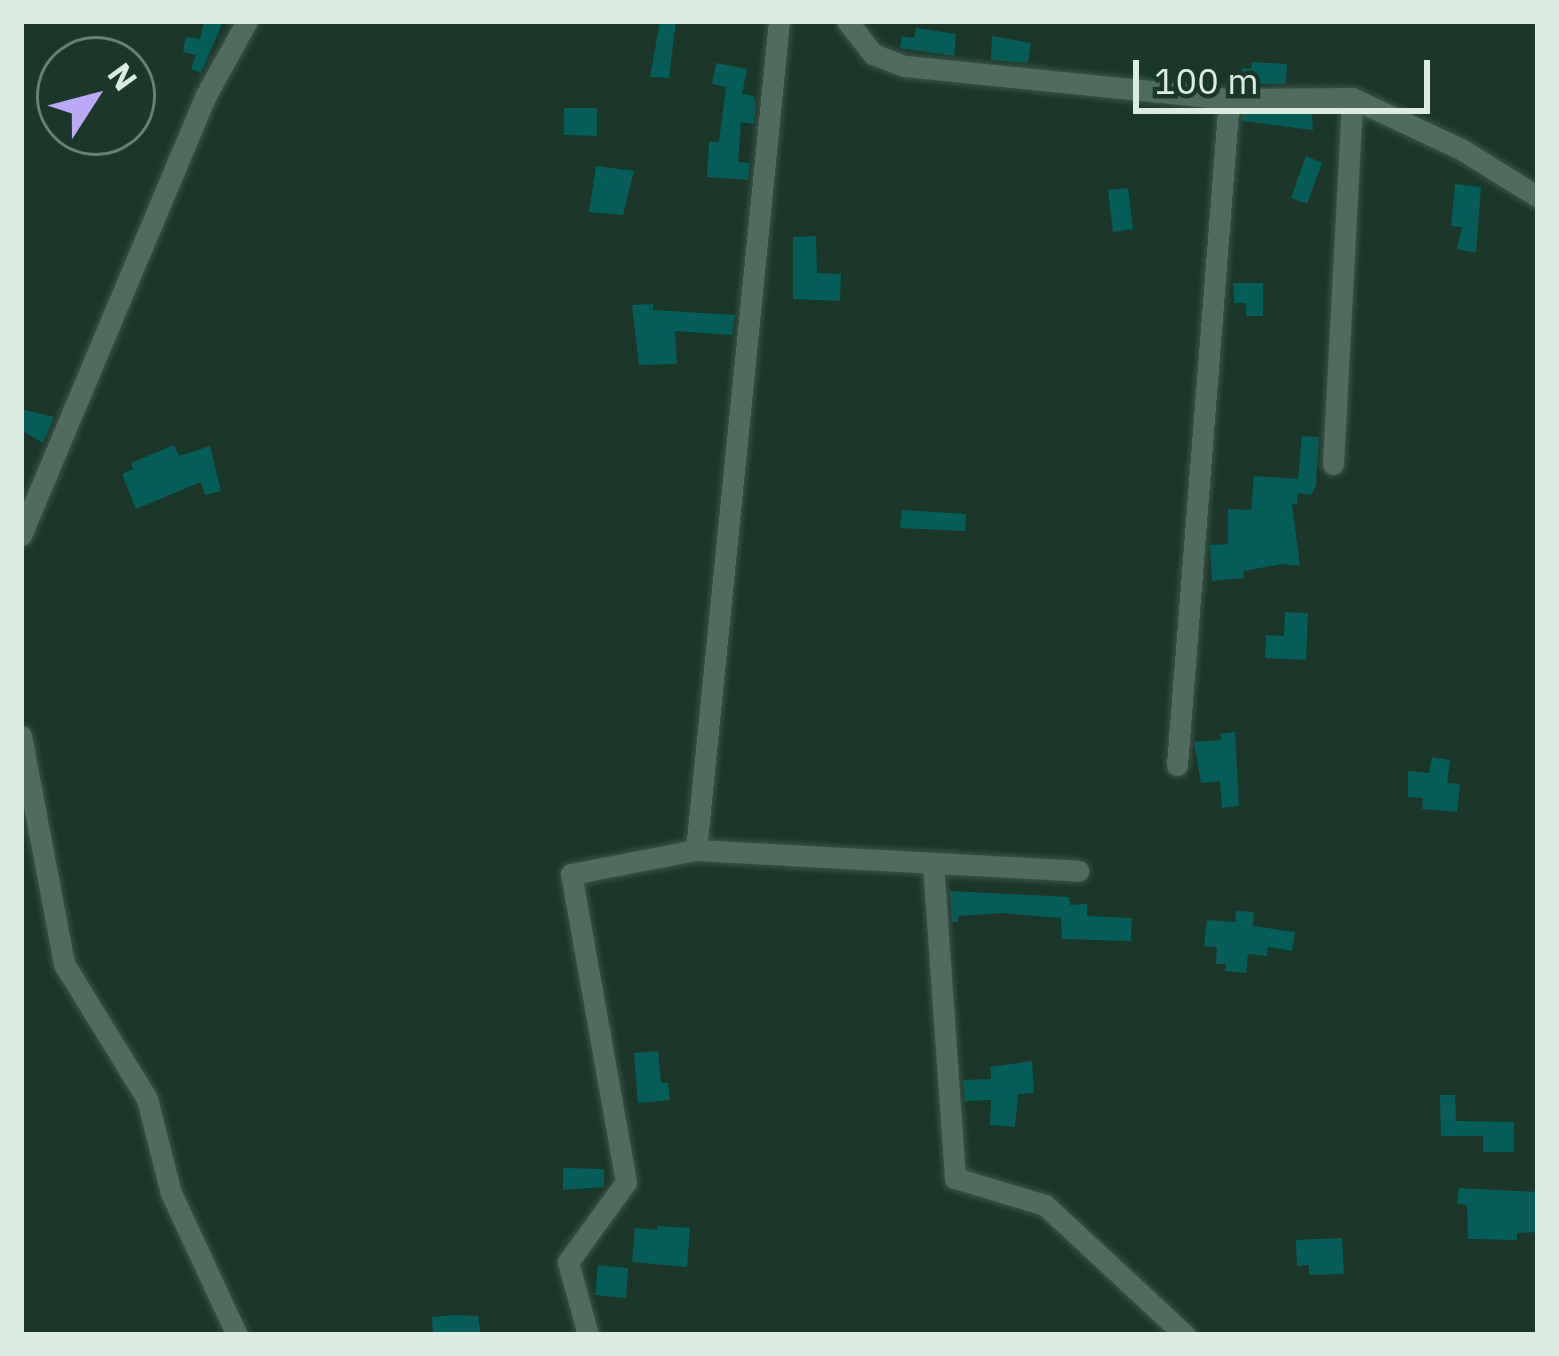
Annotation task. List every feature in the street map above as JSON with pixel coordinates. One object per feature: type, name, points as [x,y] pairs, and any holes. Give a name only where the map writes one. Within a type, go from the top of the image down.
[{"type":"street","points":[[21,535],[206,95],[247,21]]},
{"type":"street","points":[[695,850],[779,21]]},
{"type":"street","points":[[847,21],[873,54],[904,66],[1229,99],[1352,98],[1460,149],[1538,195]]},
{"type":"street","points":[[1334,464],[1352,98]]},
{"type":"street","points":[[1177,765],[1229,99]]},
{"type":"street","points":[[21,736],[64,964],[147,1099],[171,1193],[237,1335]]},
{"type":"street","points":[[588,1335],[568,1262],[626,1182],[571,874],[695,850],[1078,871]]},
{"type":"street","points":[[933,863],[955,1178],[1045,1204],[1185,1335]]},
{"type":"building","points":[[204,21],[222,24],[201,73],[191,69],[196,55],[183,52],[186,37],[200,39]]},
{"type":"building","points":[[660,21],[676,21],[669,78],[650,77]]},
{"type":"building","points":[[916,28],[956,34],[954,56],[900,48],[902,36],[914,38]]},
{"type":"building","points":[[992,36],[1031,43],[1028,63],[991,60]]},
{"type":"building","points":[[1252,62],[1287,64],[1286,84],[1239,84],[1242,68],[1251,69]]},
{"type":"building","points":[[716,63],[747,69],[742,94],[754,96],[756,105],[754,124],[741,122],[738,162],[750,163],[748,180],[707,177],[709,142],[719,142],[726,87],[712,84]]},
{"type":"building","points":[[564,108],[597,108],[597,136],[564,135]]},
{"type":"building","points":[[1243,114],[1312,114],[1313,130],[1242,121]]},
{"type":"building","points":[[1306,156],[1322,163],[1307,204],[1291,198]]},
{"type":"building","points":[[596,166],[634,171],[623,215],[589,212]]},
{"type":"building","points":[[1455,184],[1481,187],[1476,253],[1457,249],[1462,227],[1451,226]]},
{"type":"building","points":[[1128,188],[1133,229],[1113,232],[1108,190]]},
{"type":"building","points":[[816,236],[817,273],[841,274],[840,301],[793,299],[793,237]]},
{"type":"building","points":[[1233,283],[1263,283],[1263,316],[1246,316],[1246,303],[1234,303]]},
{"type":"building","points":[[653,304],[653,310],[735,315],[732,335],[675,331],[677,364],[639,365],[632,305]]},
{"type":"building","points":[[21,409],[54,417],[43,443],[21,430]]},
{"type":"building","points":[[1302,436],[1319,437],[1316,486],[1311,495],[1298,493],[1297,504],[1292,504],[1300,566],[1282,564],[1243,571],[1244,578],[1212,581],[1210,545],[1228,544],[1228,509],[1251,510],[1254,476],[1298,479]]},
{"type":"building","points":[[174,445],[179,456],[210,446],[221,491],[205,495],[201,482],[136,509],[122,474],[133,469],[131,463]]},
{"type":"building","points":[[902,510],[966,514],[965,531],[900,528]]},
{"type":"building","points":[[1285,612],[1308,613],[1306,660],[1265,658],[1266,635],[1284,636]]},
{"type":"building","points":[[1235,732],[1239,806],[1222,808],[1220,781],[1201,783],[1194,742],[1221,740],[1220,734]]},
{"type":"building","points":[[1432,757],[1450,760],[1447,783],[1460,784],[1457,812],[1422,809],[1423,798],[1408,797],[1408,771],[1429,773]]},
{"type":"building","points":[[950,891],[1069,897],[1070,905],[1087,904],[1087,916],[1132,918],[1131,941],[1062,939],[1061,918],[1002,913],[958,916],[958,922],[952,922]]},
{"type":"building","points":[[1236,911],[1254,912],[1253,926],[1295,932],[1292,951],[1268,947],[1267,956],[1248,954],[1246,973],[1225,971],[1226,964],[1216,964],[1217,947],[1204,946],[1207,920],[1235,922]]},
{"type":"building","points":[[658,1051],[661,1083],[668,1083],[670,1100],[638,1103],[634,1053]]},
{"type":"building","points":[[1032,1061],[1034,1093],[1018,1094],[1015,1127],[990,1125],[991,1100],[965,1101],[963,1080],[991,1079],[990,1067]]},
{"type":"building","points":[[1440,1095],[1455,1095],[1456,1121],[1514,1122],[1514,1152],[1483,1152],[1483,1136],[1441,1136]]},
{"type":"building","points":[[563,1168],[604,1169],[604,1187],[563,1190]]},
{"type":"building","points":[[1459,1188],[1538,1192],[1538,1232],[1517,1233],[1517,1240],[1468,1239],[1467,1205],[1457,1203]]},
{"type":"building","points":[[658,1226],[690,1228],[687,1267],[632,1262],[635,1228],[657,1230]]},
{"type":"building","points":[[1342,1238],[1344,1274],[1309,1275],[1309,1265],[1297,1266],[1296,1240]]},
{"type":"building","points":[[598,1265],[628,1268],[626,1298],[595,1295]]},
{"type":"building","points":[[478,1316],[481,1335],[433,1335],[432,1317]]}]
